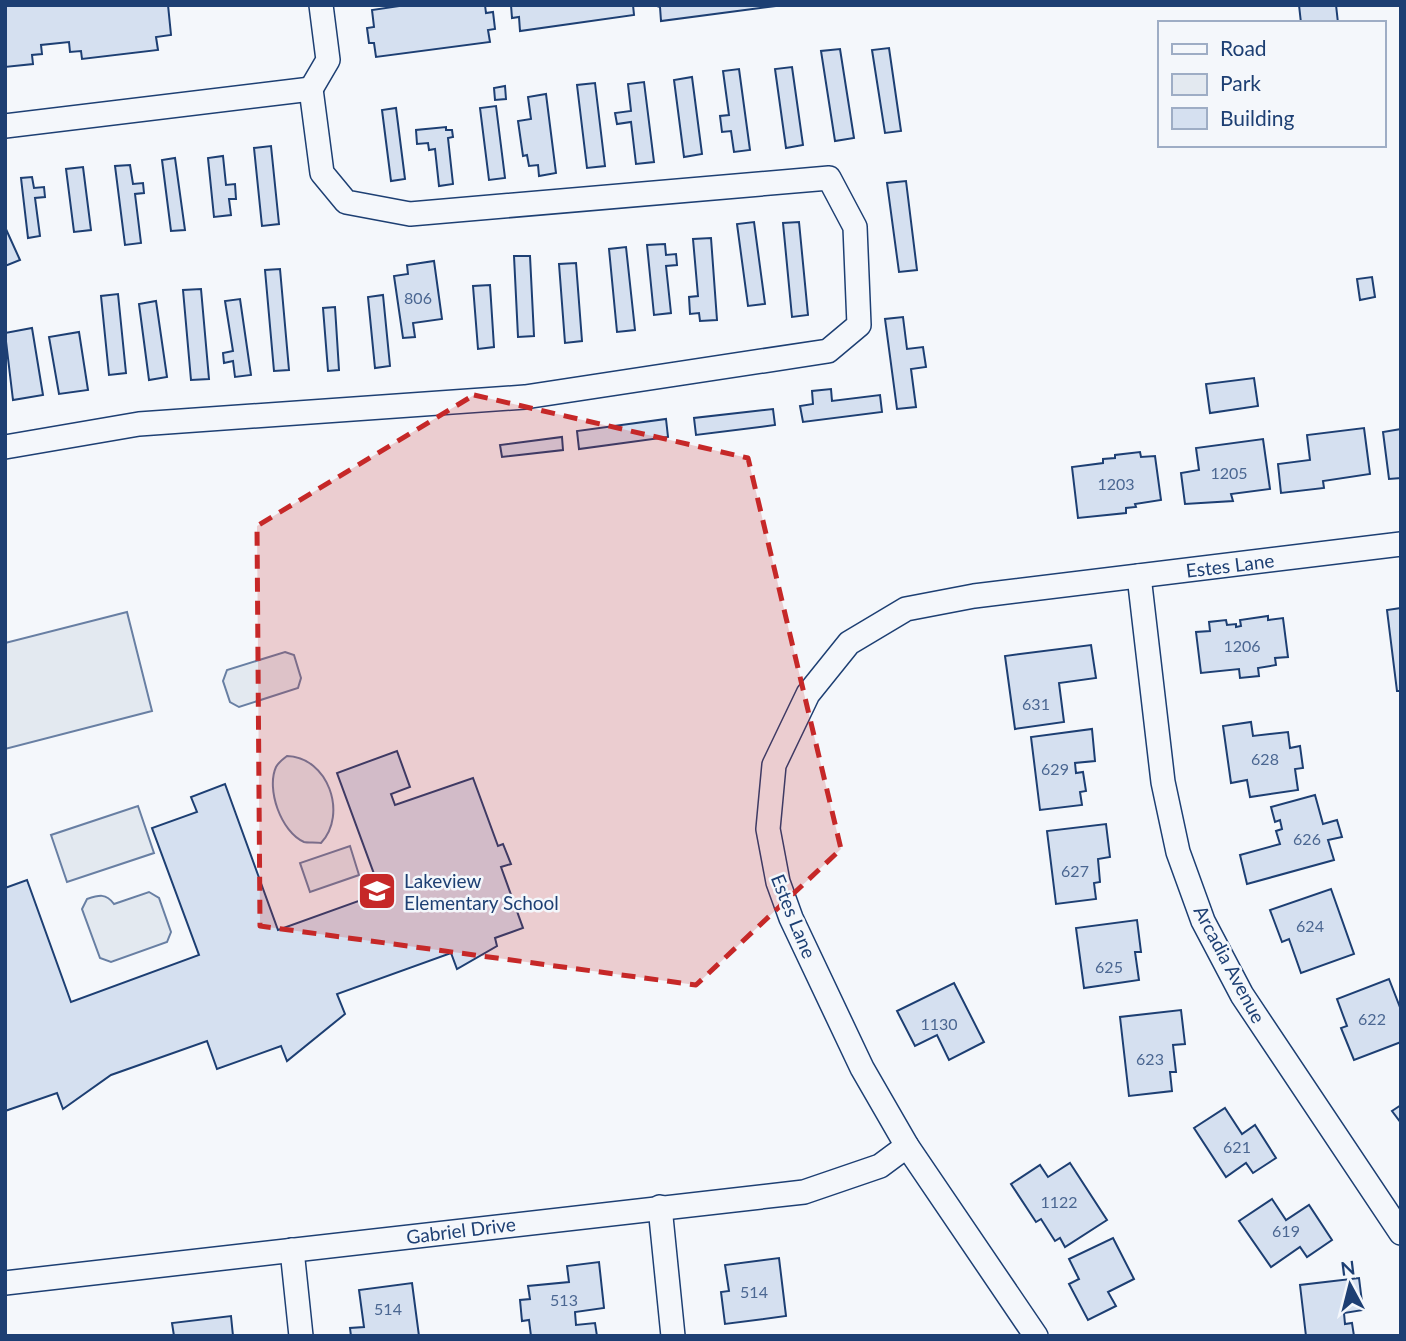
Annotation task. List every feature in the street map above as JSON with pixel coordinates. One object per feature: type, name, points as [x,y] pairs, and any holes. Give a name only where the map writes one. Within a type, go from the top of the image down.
[{"type":"street","points":[[5,447],[139,424],[525,397],[828,351],[859,325],[855,227],[830,178],[410,214],[345,202],[322,173],[311,89],[328,60],[321,5]]},
{"type":"street","points":[[5,126],[311,89]]},
{"type":"street","name":"Estes Lane","points":[[1036,1336],[907,1146],[862,1068],[791,918],[778,882],[768,829],[774,765],[808,694],[849,643],[906,609],[974,596],[1401,544]]},
{"type":"street","name":"Arcadia Avenue","points":[[1139,576],[1163,782],[1178,852],[1203,921],[1242,995],[1401,1233]]},
{"type":"street","name":"Gabriel Drive","points":[[5,1283],[804,1192],[880,1166],[907,1146]]},
{"type":"street","points":[[660,1207],[673,1336]]},
{"type":"street","points":[[292,1250],[301,1336]]},
{"type":"highlighted area","points":[[474,395],[748,458],[841,849],[696,985],[260,926],[257,526]]},
{"type":"green space","points":[[127,612],[152,711],[5,749],[5,643]]},
{"type":"green space","points":[[285,652],[294,655],[301,678],[298,688],[239,707],[230,702],[223,681],[227,670]]},
{"type":"green space","points":[[287,756],[301,759],[313,766],[323,776],[329,789],[333,817],[329,831],[321,843],[304,842],[296,837],[282,820],[274,798],[273,776],[277,766]]},
{"type":"green space","points":[[138,806],[154,853],[67,882],[51,835]]},
{"type":"green space","points":[[350,846],[359,875],[310,892],[300,863]]},
{"type":"green space","points":[[149,892],[159,898],[171,932],[167,942],[111,962],[100,958],[82,909],[87,899],[102,896],[114,904]]},
{"type":"building","points":[[5,5],[168,5],[171,35],[156,37],[158,50],[82,59],[81,51],[70,52],[69,42],[41,45],[42,54],[32,55],[33,64],[5,67]]},
{"type":"building","points":[[406,5],[485,5],[486,13],[493,12],[495,29],[488,30],[490,42],[376,57],[374,43],[369,43],[367,28],[374,27],[372,10]]},
{"type":"building","points":[[511,5],[633,5],[634,15],[520,31],[519,17],[512,18]]},
{"type":"building","points":[[654,5],[775,6],[661,21],[660,7]]},
{"type":"building","points":[[1299,5],[1336,5],[1338,21],[1301,21]]},
{"type":"building","points":[[889,48],[901,131],[885,133],[872,50]]},
{"type":"building","points":[[840,49],[854,138],[835,141],[821,51]]},
{"type":"building","points":[[792,67],[803,145],[786,148],[775,69]]},
{"type":"building","points":[[739,69],[750,150],[734,152],[731,131],[722,132],[720,116],[729,115],[723,71]]},
{"type":"building","points":[[692,77],[702,154],[684,157],[674,80]]},
{"type":"building","points":[[644,82],[654,162],[636,164],[631,122],[617,124],[615,113],[631,111],[628,84]]},
{"type":"building","points":[[595,83],[605,166],[587,168],[577,85]]},
{"type":"building","points":[[505,86],[506,99],[495,100],[494,88]]},
{"type":"building","points":[[546,94],[556,173],[539,176],[538,165],[529,166],[527,155],[523,156],[518,121],[531,119],[528,97]]},
{"type":"building","points":[[496,106],[505,178],[489,180],[480,108]]},
{"type":"building","points":[[396,108],[405,179],[391,181],[382,110]]},
{"type":"building","points":[[446,127],[446,130],[452,130],[453,137],[448,138],[453,184],[439,186],[435,149],[429,150],[428,143],[417,144],[416,130]]},
{"type":"building","points":[[271,146],[279,224],[262,226],[254,148]]},
{"type":"building","points":[[223,156],[226,185],[235,184],[236,199],[229,199],[231,215],[214,217],[208,158]]},
{"type":"building","points":[[175,158],[185,230],[171,231],[162,160]]},
{"type":"building","points":[[130,165],[133,184],[143,183],[144,193],[135,194],[141,243],[125,245],[115,166]]},
{"type":"building","points":[[83,167],[91,230],[74,232],[66,169]]},
{"type":"building","points":[[32,177],[34,188],[44,187],[45,197],[35,198],[40,236],[28,238],[21,178]]},
{"type":"building","points":[[906,181],[917,270],[899,272],[887,183]]},
{"type":"building","points":[[754,222],[765,304],[748,306],[737,224]]},
{"type":"building","points":[[799,222],[808,315],[792,317],[783,223]]},
{"type":"building","points":[[5,227],[20,260],[5,266]]},
{"type":"building","points":[[711,238],[717,320],[700,321],[699,313],[690,314],[689,297],[698,296],[693,239]]},
{"type":"building","points":[[665,244],[666,255],[676,254],[677,265],[666,266],[671,313],[654,315],[647,245]]},
{"type":"building","points":[[626,247],[635,330],[617,332],[609,249]]},
{"type":"building","points":[[514,256],[530,256],[534,336],[518,337]]},
{"type":"building","points":[[434,261],[442,319],[413,323],[415,337],[403,338],[394,276],[408,274],[407,265]]},
{"type":"building","points":[[576,263],[582,341],[565,343],[559,264]]},
{"type":"building","points":[[280,269],[289,370],[274,371],[265,270]]},
{"type":"building","points":[[1372,277],[1375,297],[1360,300],[1357,279]]},
{"type":"building","points":[[490,285],[494,347],[478,349],[473,286]]},
{"type":"building","points":[[201,289],[209,379],[191,380],[183,290]]},
{"type":"building","points":[[118,294],[126,373],[109,375],[101,296]]},
{"type":"building","points":[[383,295],[390,366],[375,368],[368,297]]},
{"type":"building","points":[[240,299],[251,375],[235,377],[233,361],[224,363],[223,353],[233,351],[225,301]]},
{"type":"building","points":[[156,301],[167,377],[149,380],[139,304]]},
{"type":"building","points":[[335,307],[339,370],[328,371],[323,308]]},
{"type":"building","points":[[903,317],[907,349],[923,347],[926,367],[911,369],[916,407],[897,409],[885,319]]},
{"type":"building","points":[[32,328],[43,395],[13,400],[5,333]]},
{"type":"building","points":[[79,332],[88,390],[59,394],[49,337]]},
{"type":"building","points":[[1254,378],[1258,406],[1210,413],[1206,384]]},
{"type":"building","points":[[831,389],[832,401],[880,395],[882,412],[803,422],[800,406],[813,404],[812,391]]},
{"type":"building","points":[[773,409],[775,425],[696,435],[694,418]]},
{"type":"building","points":[[666,419],[668,437],[579,449],[577,431]]},
{"type":"building","points":[[1364,428],[1370,474],[1323,481],[1324,488],[1281,493],[1278,464],[1310,460],[1307,435]]},
{"type":"building","points":[[1401,429],[1401,478],[1389,479],[1383,432]]},
{"type":"building","points":[[562,437],[563,450],[502,457],[500,445]]},
{"type":"building","points":[[1263,439],[1270,489],[1231,494],[1233,501],[1185,504],[1181,473],[1199,470],[1196,448]]},
{"type":"building","points":[[1140,452],[1141,457],[1155,456],[1161,500],[1135,504],[1136,507],[1126,508],[1126,513],[1078,518],[1072,467],[1103,463],[1103,459],[1115,458],[1115,455]]},
{"type":"building","points":[[1401,608],[1401,691],[1397,691],[1387,610]]},
{"type":"building","points":[[1268,616],[1268,620],[1283,618],[1288,657],[1275,658],[1276,665],[1258,668],[1259,676],[1240,678],[1239,669],[1201,673],[1196,632],[1210,631],[1209,622],[1226,620],[1227,625],[1236,624],[1236,627],[1241,626],[1240,620]]},
{"type":"building","points":[[1091,645],[1096,678],[1059,683],[1064,722],[1015,729],[1005,656]]},
{"type":"building","points":[[1251,722],[1253,736],[1288,732],[1290,748],[1300,746],[1303,768],[1295,769],[1298,790],[1250,797],[1247,780],[1231,783],[1223,726]]},
{"type":"building","points":[[1092,729],[1095,761],[1075,763],[1076,773],[1083,772],[1086,791],[1080,792],[1082,805],[1040,810],[1031,737]]},
{"type":"building","points":[[397,751],[410,787],[391,794],[395,805],[473,778],[498,846],[503,844],[511,864],[501,867],[523,928],[495,938],[497,946],[457,969],[451,953],[337,994],[345,1014],[287,1061],[281,1046],[217,1069],[207,1041],[111,1075],[63,1109],[57,1093],[5,1111],[5,888],[27,880],[71,1002],[199,955],[152,828],[197,812],[191,797],[225,784],[278,930],[381,893],[337,773]]},
{"type":"building","points":[[1315,795],[1323,824],[1337,820],[1342,837],[1328,840],[1334,860],[1247,884],[1240,855],[1280,844],[1276,831],[1282,829],[1280,820],[1275,822],[1271,807]]},
{"type":"building","points":[[1106,824],[1110,857],[1098,859],[1100,882],[1094,883],[1096,899],[1056,904],[1047,831]]},
{"type":"building","points":[[1331,889],[1354,954],[1301,973],[1289,939],[1282,942],[1270,910]]},
{"type":"building","points":[[1137,920],[1141,952],[1135,952],[1139,980],[1084,988],[1076,928]]},
{"type":"building","points":[[1389,979],[1401,1010],[1401,1042],[1354,1060],[1341,1028],[1347,1026],[1337,999]]},
{"type":"building","points":[[954,983],[984,1042],[949,1060],[937,1035],[915,1046],[897,1011]]},
{"type":"building","points":[[1181,1010],[1185,1044],[1173,1045],[1176,1072],[1170,1072],[1172,1091],[1129,1096],[1120,1017]]},
{"type":"building","points":[[1401,1105],[1401,1123],[1392,1111]]},
{"type":"building","points":[[1225,1108],[1242,1134],[1255,1125],[1276,1158],[1253,1173],[1246,1163],[1226,1177],[1194,1128]]},
{"type":"building","points":[[1070,1163],[1107,1220],[1065,1247],[1060,1238],[1055,1241],[1041,1219],[1036,1222],[1011,1184],[1040,1165],[1048,1177]]},
{"type":"building","points":[[1272,1199],[1286,1220],[1309,1205],[1332,1240],[1307,1257],[1300,1247],[1271,1267],[1239,1221]]},
{"type":"building","points":[[1113,1238],[1134,1279],[1108,1292],[1116,1306],[1088,1320],[1069,1284],[1079,1279],[1069,1259]]},
{"type":"building","points":[[779,1258],[786,1316],[725,1324],[721,1292],[729,1291],[725,1265]]},
{"type":"building","points":[[599,1262],[604,1308],[575,1312],[576,1325],[595,1323],[597,1336],[531,1336],[529,1320],[522,1321],[520,1300],[530,1299],[528,1286],[569,1282],[567,1266]]},
{"type":"building","points":[[1359,1278],[1363,1310],[1344,1313],[1345,1324],[1352,1323],[1354,1336],[1306,1336],[1300,1285]]},
{"type":"building","points":[[412,1283],[419,1336],[351,1336],[350,1328],[364,1327],[359,1290]]},
{"type":"building","points":[[231,1316],[233,1336],[174,1336],[172,1323]]},
{"type":"place","name":"Lakeview Elementary School","points":[[377,891]]}]
